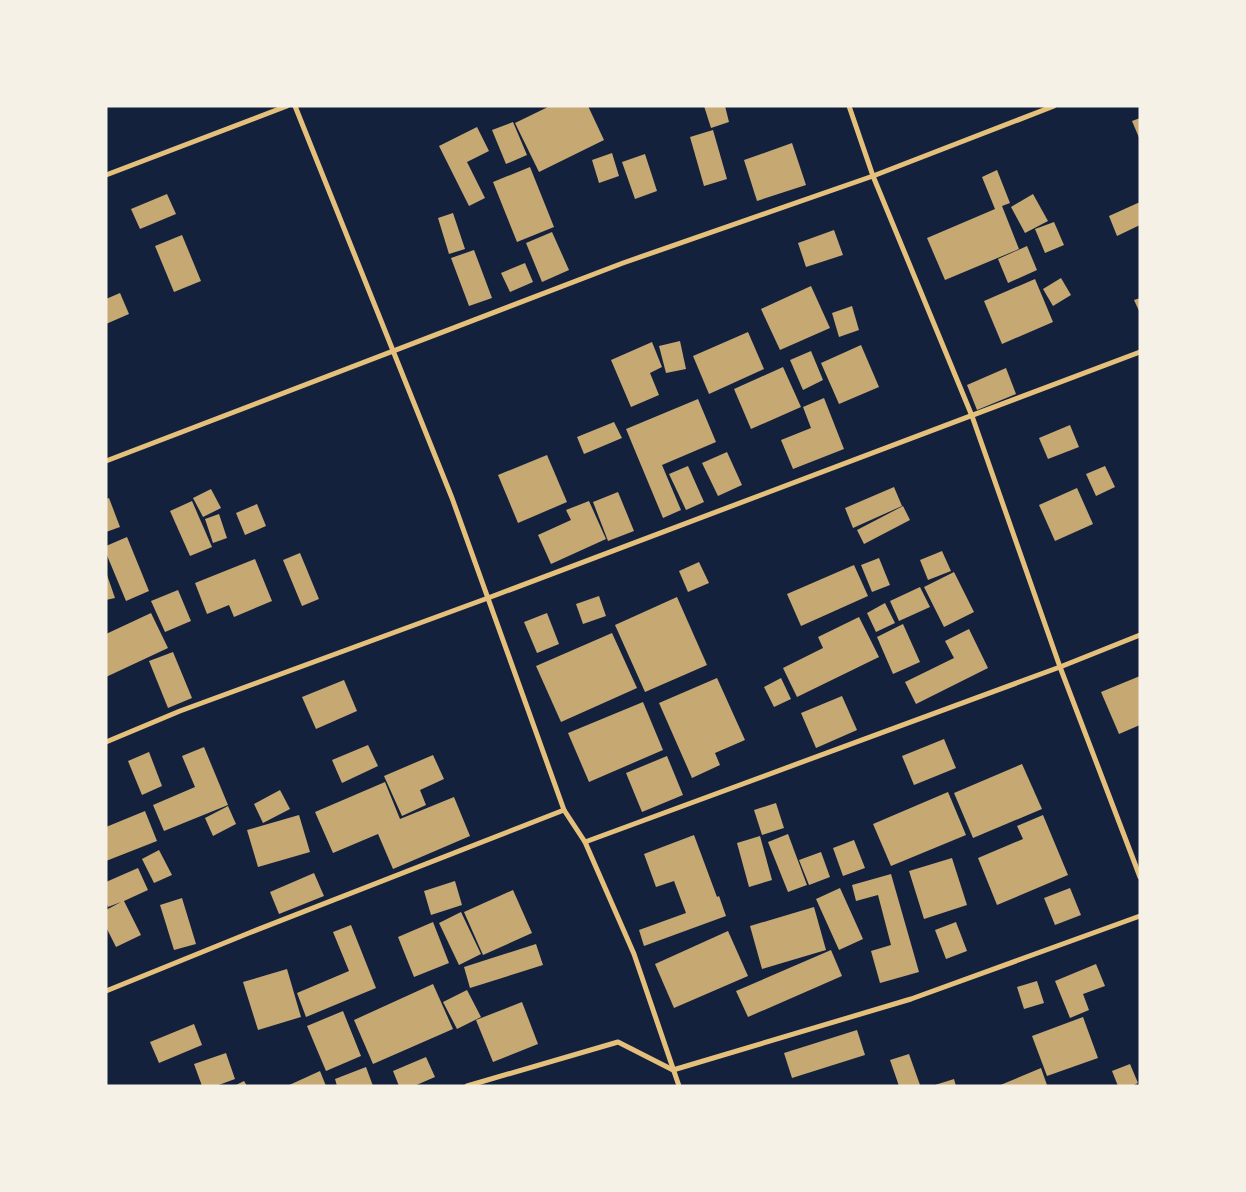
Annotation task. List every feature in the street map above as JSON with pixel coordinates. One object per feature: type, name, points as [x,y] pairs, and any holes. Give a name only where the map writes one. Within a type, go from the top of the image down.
[{"type":"street","points":[[106,175],[287,106]]},
{"type":"street","points":[[295,106],[452,498],[564,810],[586,842],[634,954],[679,1086]]},
{"type":"street","points":[[848,106],[873,176],[972,416],[1060,667],[1140,877]]},
{"type":"street","points":[[106,461],[623,263],[873,176],[1054,106]]},
{"type":"street","points":[[106,742],[180,711],[488,598],[1140,352]]},
{"type":"street","points":[[586,842],[1060,667],[1140,635]]},
{"type":"street","points":[[106,991],[564,810]]},
{"type":"street","points":[[467,1086],[618,1042],[673,1070],[911,999],[1140,916]]},
{"type":"building","points":[[550,106],[588,106],[604,140],[539,172],[515,123]]},
{"type":"building","points":[[704,106],[725,106],[729,122],[711,128]]},
{"type":"building","points":[[1140,118],[1140,140],[1132,121]]},
{"type":"building","points":[[513,122],[527,155],[506,164],[492,130]]},
{"type":"building","points":[[477,127],[489,151],[467,162],[485,198],[469,206],[439,146]]},
{"type":"building","points":[[713,130],[727,179],[704,186],[690,137]]},
{"type":"building","points":[[792,143],[806,185],[757,201],[744,160]]},
{"type":"building","points":[[612,153],[619,176],[599,183],[592,160]]},
{"type":"building","points":[[645,154],[657,191],[635,199],[622,162]]},
{"type":"building","points":[[530,167],[554,227],[517,242],[493,182]]},
{"type":"building","points":[[997,170],[1010,203],[1002,206],[1019,249],[945,280],[927,238],[995,209],[982,177]]},
{"type":"building","points":[[167,194],[176,214],[140,229],[131,209]]},
{"type":"building","points":[[1033,194],[1048,221],[1025,233],[1011,207]]},
{"type":"building","points":[[1140,202],[1140,225],[1117,236],[1109,216]]},
{"type":"building","points":[[453,213],[465,249],[449,254],[438,218]]},
{"type":"building","points":[[1054,222],[1064,245],[1045,253],[1035,229]]},
{"type":"building","points":[[834,230],[843,255],[806,267],[798,243]]},
{"type":"building","points":[[552,232],[569,270],[542,282],[526,243]]},
{"type":"building","points":[[182,235],[201,281],[174,292],[155,246]]},
{"type":"building","points":[[1027,246],[1037,270],[1008,283],[998,259]]},
{"type":"building","points":[[474,250],[492,298],[469,306],[451,258]]},
{"type":"building","points":[[525,263],[533,282],[510,292],[501,273]]},
{"type":"building","points":[[1061,278],[1071,295],[1053,306],[1043,289]]},
{"type":"building","points":[[1035,279],[1053,322],[1002,344],[984,301]]},
{"type":"building","points":[[811,286],[830,328],[780,350],[761,309]]},
{"type":"building","points":[[120,293],[129,314],[106,324],[106,299]]},
{"type":"building","points":[[1140,298],[1140,313],[1134,300]]},
{"type":"building","points":[[852,306],[859,330],[839,337],[832,313]]},
{"type":"building","points":[[748,332],[764,369],[709,394],[693,356]]},
{"type":"building","points":[[680,341],[686,369],[666,373],[659,346]]},
{"type":"building","points":[[652,342],[662,367],[650,373],[659,395],[631,407],[611,360]]},
{"type":"building","points":[[861,345],[879,387],[839,404],[821,363]]},
{"type":"building","points":[[811,351],[823,380],[803,390],[790,360]]},
{"type":"building","points":[[783,367],[801,407],[751,429],[734,389]]},
{"type":"building","points":[[1006,368],[1016,394],[977,410],[967,385]]},
{"type":"building","points":[[824,398],[844,449],[793,469],[781,440],[811,428],[803,407]]},
{"type":"building","points":[[698,399],[716,442],[662,465],[681,510],[663,518],[626,429]]},
{"type":"building","points":[[614,422],[622,438],[584,454],[577,437]]},
{"type":"building","points":[[1070,425],[1079,447],[1048,459],[1039,438]]},
{"type":"building","points":[[727,452],[742,485],[718,496],[702,463]]},
{"type":"building","points":[[547,455],[567,502],[518,523],[498,475]]},
{"type":"building","points":[[688,466],[704,502],[686,510],[669,474]]},
{"type":"building","points":[[1105,466],[1115,487],[1096,496],[1086,474]]},
{"type":"building","points":[[894,487],[902,506],[853,528],[845,508]]},
{"type":"building","points":[[1077,488],[1093,524],[1055,541],[1039,505]]},
{"type":"building","points":[[211,489],[221,508],[203,517],[193,498]]},
{"type":"building","points":[[618,492],[634,531],[608,541],[593,502]]},
{"type":"building","points":[[109,498],[120,527],[106,532],[106,499]]},
{"type":"building","points":[[192,501],[212,547],[190,556],[170,511]]},
{"type":"building","points":[[589,501],[606,539],[551,564],[538,535],[571,520],[566,510]]},
{"type":"building","points":[[257,504],[266,526],[245,535],[236,513]]},
{"type":"building","points":[[903,506],[910,520],[864,544],[857,530]]},
{"type":"building","points":[[219,514],[227,538],[213,543],[205,519]]},
{"type":"building","points":[[127,537],[149,591],[126,601],[106,553],[106,546]]},
{"type":"building","points":[[942,551],[951,571],[928,580],[920,560]]},
{"type":"building","points":[[300,553],[319,599],[302,606],[283,560]]},
{"type":"building","points":[[879,558],[890,585],[872,592],[861,565]]},
{"type":"building","points":[[255,559],[272,601],[234,617],[229,605],[207,614],[195,583]]},
{"type":"building","points":[[699,562],[709,583],[688,592],[679,571]]},
{"type":"building","points":[[854,565],[868,596],[801,626],[787,594]]},
{"type":"building","points":[[106,572],[115,598],[106,600]]},
{"type":"building","points":[[954,572],[974,612],[944,627],[924,587]]},
{"type":"building","points":[[920,587],[930,607],[899,621],[890,601]]},
{"type":"building","points":[[178,590],[191,621],[165,632],[151,601]]},
{"type":"building","points":[[599,596],[606,616],[583,624],[576,604]]},
{"type":"building","points":[[677,597],[707,665],[645,692],[615,625]]},
{"type":"building","points":[[885,603],[895,623],[876,632],[867,613]]},
{"type":"building","points":[[151,613],[168,648],[106,677],[106,634]]},
{"type":"building","points":[[547,613],[559,644],[537,653],[524,622]]},
{"type":"building","points":[[859,617],[879,657],[797,697],[783,668],[823,648],[818,637]]},
{"type":"building","points":[[903,624],[920,662],[893,674],[877,637]]},
{"type":"building","points":[[969,629],[988,668],[916,704],[905,682],[954,658],[945,641]]},
{"type":"building","points":[[612,633],[637,688],[561,722],[536,666]]},
{"type":"building","points":[[173,652],[192,698],[168,708],[149,661]]},
{"type":"building","points":[[1140,676],[1140,725],[1119,734],[1101,692]]},
{"type":"building","points":[[717,678],[745,740],[715,753],[720,765],[692,778],[659,703]]},
{"type":"building","points":[[781,678],[791,699],[774,707],[764,687]]},
{"type":"building","points":[[344,680],[357,711],[316,729],[302,697]]},
{"type":"building","points":[[842,696],[857,730],[816,748],[801,713]]},
{"type":"building","points":[[643,702],[663,750],[589,782],[568,733]]},
{"type":"building","points":[[944,739],[956,768],[914,785],[902,756]]},
{"type":"building","points":[[368,745],[378,766],[342,783],[332,760]]},
{"type":"building","points":[[204,747],[228,805],[164,831],[153,805],[195,787],[182,756]]},
{"type":"building","points":[[149,752],[162,786],[142,795],[128,761]]},
{"type":"building","points":[[433,755],[444,779],[420,790],[426,805],[402,816],[384,776]]},
{"type":"building","points":[[667,756],[683,795],[642,812],[626,773]]},
{"type":"building","points":[[1022,764],[1042,809],[973,838],[954,793]]},
{"type":"building","points":[[385,782],[400,819],[454,797],[470,836],[393,869],[378,834],[333,853],[315,812]]},
{"type":"building","points":[[280,790],[290,809],[263,823],[254,804]]},
{"type":"building","points":[[948,792],[966,835],[891,866],[873,824]]},
{"type":"building","points":[[776,803],[784,828],[762,835],[754,810]]},
{"type":"building","points":[[228,806],[236,824],[213,836],[205,818]]},
{"type":"building","points":[[145,811],[157,841],[106,861],[106,827]]},
{"type":"building","points":[[299,815],[310,852],[258,867],[247,830]]},
{"type":"building","points":[[1043,815],[1068,875],[997,905],[978,858],[1023,839],[1017,826]]},
{"type":"building","points":[[788,834],[807,885],[788,892],[768,842]]},
{"type":"building","points":[[694,835],[726,916],[644,946],[639,930],[686,913],[674,881],[656,887],[644,854]]},
{"type":"building","points":[[760,836],[772,880],[749,887],[737,843]]},
{"type":"building","points":[[854,840],[865,868],[843,876],[833,848]]},
{"type":"building","points":[[159,850],[172,875],[154,883],[142,859]]},
{"type":"building","points":[[821,852],[830,877],[809,885],[799,860]]},
{"type":"building","points":[[952,858],[967,905],[924,919],[909,871]]},
{"type":"building","points":[[138,868],[148,890],[124,901],[141,935],[116,947],[106,927],[106,910],[121,902],[108,907],[106,902],[106,882]]},
{"type":"building","points":[[314,873],[324,896],[279,914],[270,892]]},
{"type":"building","points":[[891,874],[919,972],[880,983],[871,951],[891,945],[878,895],[856,901],[852,885]]},
{"type":"building","points":[[455,881],[462,905],[431,915],[424,891]]},
{"type":"building","points":[[840,888],[863,939],[839,950],[816,899]]},
{"type":"building","points":[[1070,888],[1081,915],[1055,925],[1044,898]]},
{"type":"building","points":[[513,890],[532,933],[483,955],[464,912]]},
{"type":"building","points":[[182,898],[196,944],[174,950],[160,905]]},
{"type":"building","points":[[814,907],[826,950],[762,969],[750,926]]},
{"type":"building","points":[[461,912],[481,954],[459,965],[439,923]]},
{"type":"building","points":[[433,922],[449,963],[414,977],[398,937]]},
{"type":"building","points":[[956,922],[967,951],[946,959],[935,930]]},
{"type":"building","points":[[351,925],[376,988],[306,1017],[297,993],[349,971],[333,932]]},
{"type":"building","points":[[728,931],[748,976],[674,1008],[655,964]]},
{"type":"building","points":[[536,944],[543,965],[470,988],[464,967]]},
{"type":"building","points":[[831,950],[842,976],[748,1017],[736,991]]},
{"type":"building","points":[[1096,964],[1105,986],[1083,994],[1089,1010],[1070,1018],[1055,981]]},
{"type":"building","points":[[287,969],[301,1017],[258,1030],[243,982]]},
{"type":"building","points":[[1037,981],[1044,1003],[1024,1009],[1017,987]]},
{"type":"building","points":[[433,984],[453,1029],[373,1064],[354,1020]]},
{"type":"building","points":[[467,990],[481,1017],[457,1029],[443,1002]]},
{"type":"building","points":[[522,1002],[538,1044],[493,1062],[476,1020]]},
{"type":"building","points":[[343,1011],[361,1056],[326,1071],[307,1026]]},
{"type":"building","points":[[1083,1017],[1098,1058],[1047,1076],[1032,1036]]},
{"type":"building","points":[[194,1024],[202,1045],[159,1063],[150,1042]]},
{"type":"building","points":[[857,1030],[865,1055],[792,1078],[784,1053]]},
{"type":"building","points":[[226,1053],[235,1079],[216,1086],[202,1086],[194,1064]]},
{"type":"building","points":[[909,1054],[920,1085],[899,1086],[890,1060]]},
{"type":"building","points":[[426,1057],[435,1077],[414,1086],[399,1086],[393,1071]]},
{"type":"building","points":[[1130,1064],[1138,1083],[1132,1086],[1118,1086],[1112,1071]]},
{"type":"building","points":[[366,1067],[373,1086],[337,1086],[335,1079]]},
{"type":"building","points":[[1041,1068],[1047,1085],[998,1086]]},
{"type":"building","points":[[320,1071],[326,1086],[287,1086]]},
{"type":"building","points":[[954,1079],[956,1086],[935,1086],[935,1085]]},
{"type":"building","points":[[244,1081],[247,1086],[234,1086]]}]
